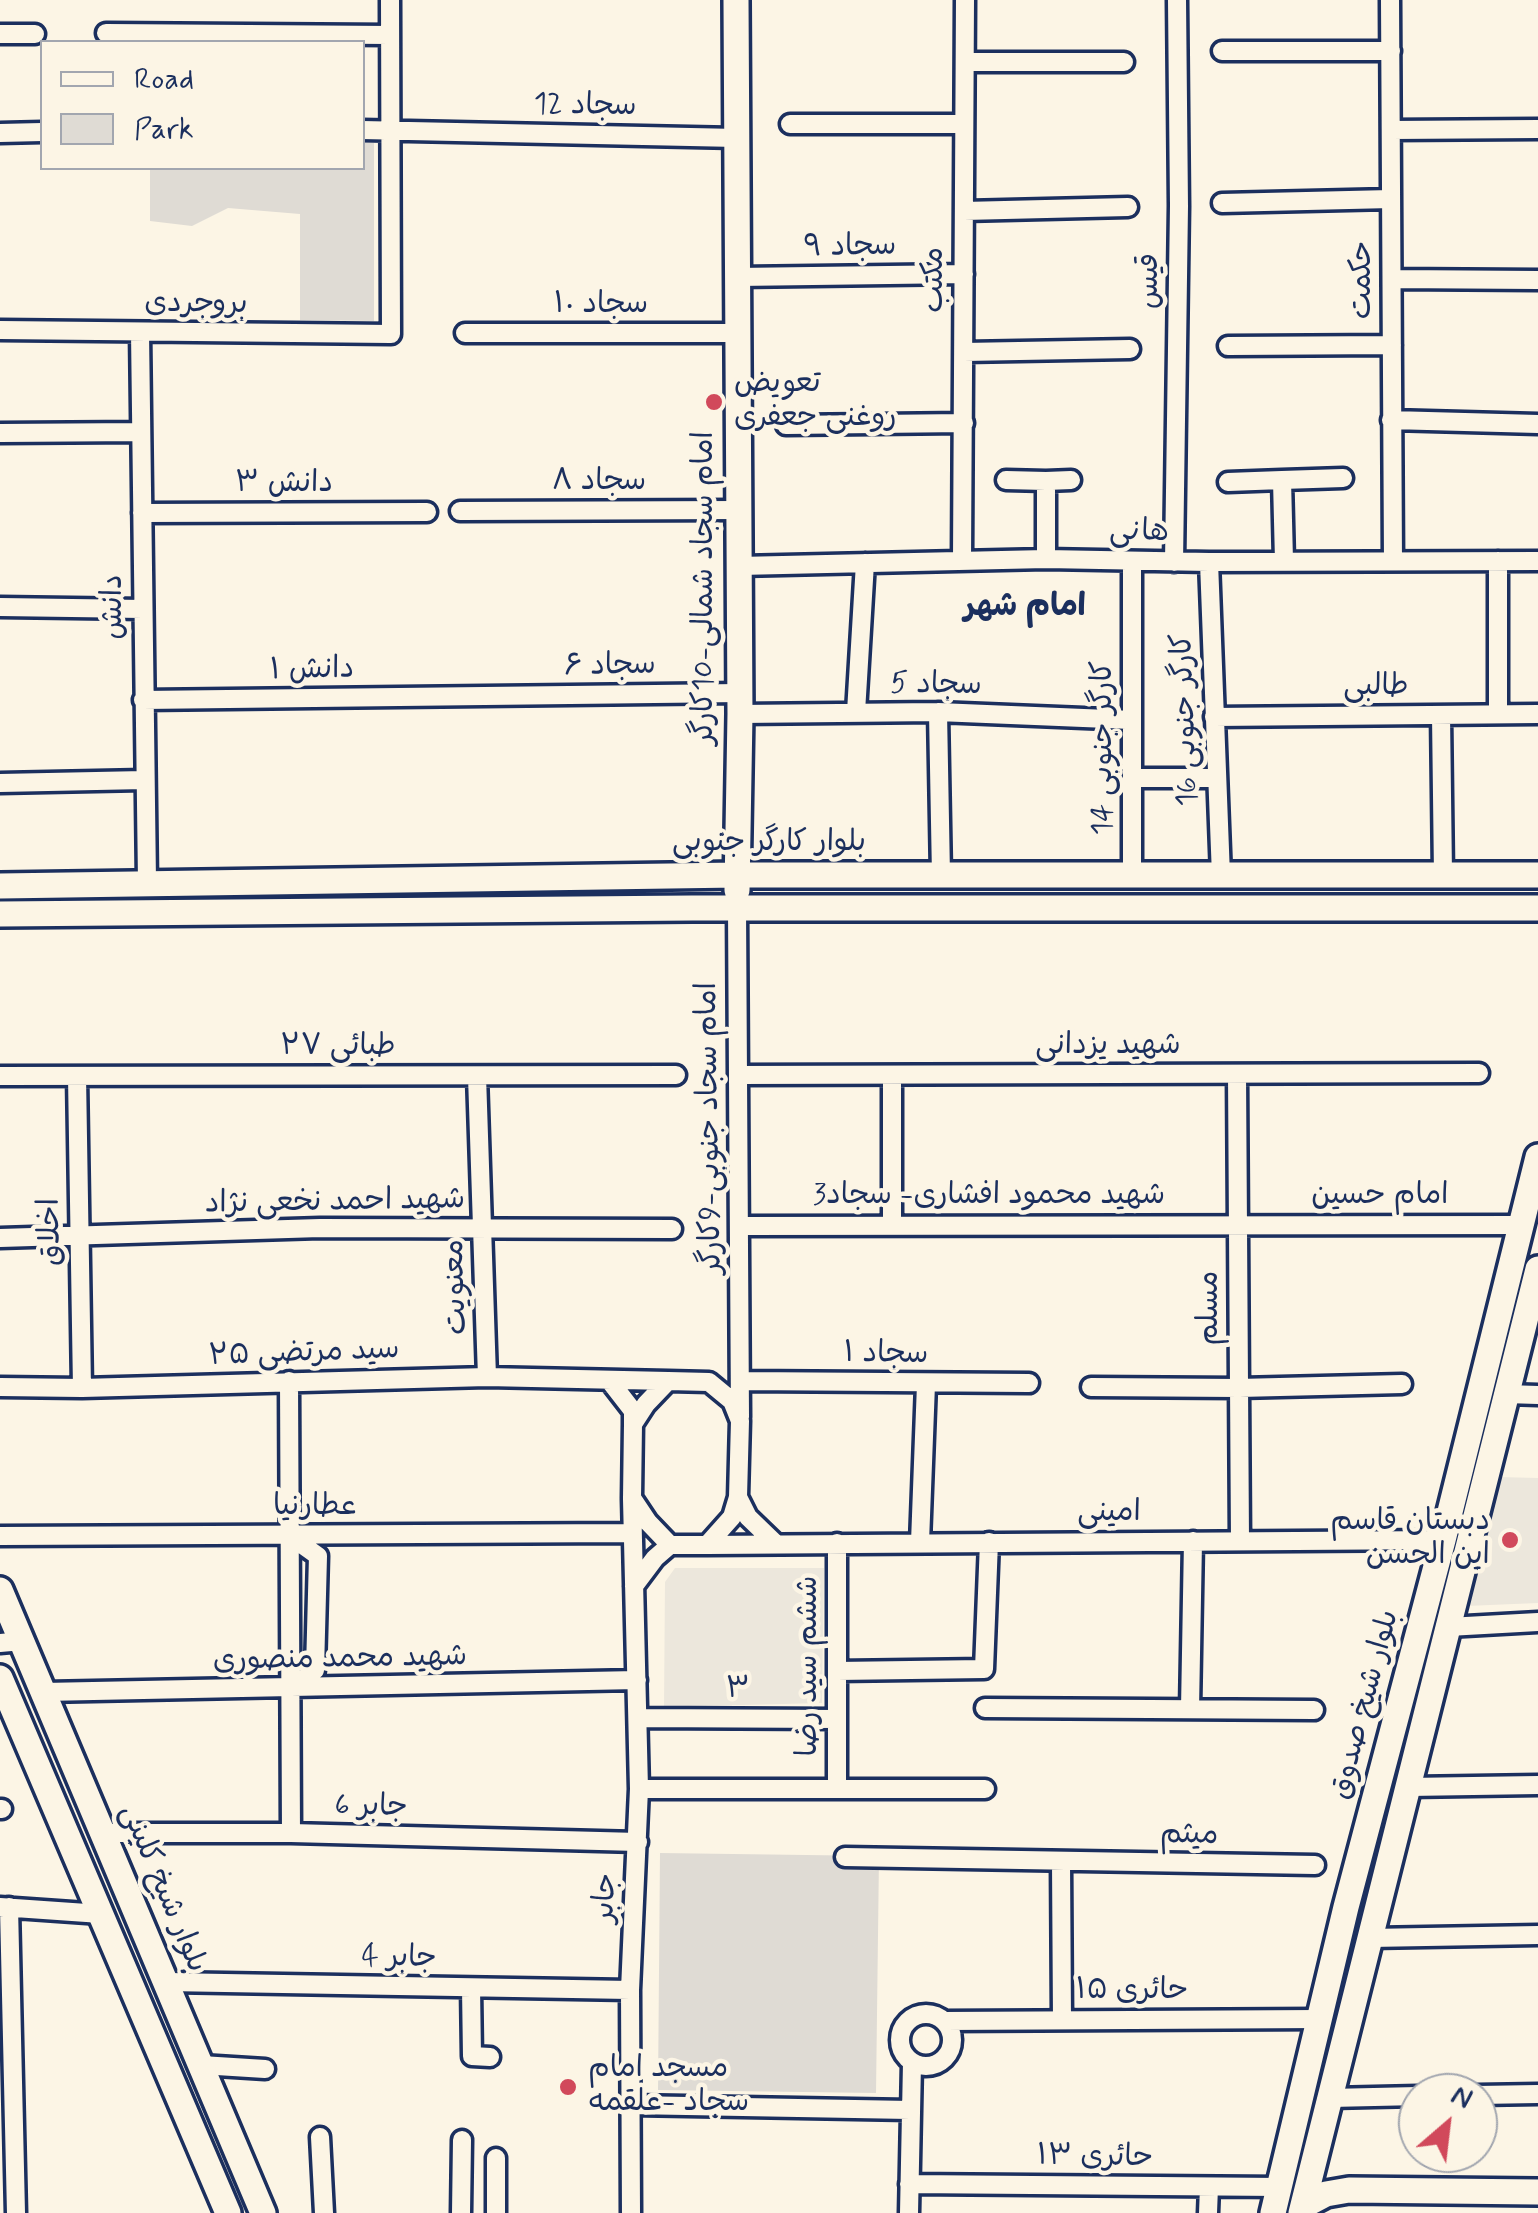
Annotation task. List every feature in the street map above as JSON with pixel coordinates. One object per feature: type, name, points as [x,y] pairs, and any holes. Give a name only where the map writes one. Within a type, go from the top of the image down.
[{"type":"main road","name":"امام سجاد شمالی-10کارگر","points":[[736,0],[740,704],[737,908]]},
{"type":"main road","name":"بلوار کارگر جنوبی","points":[[0,886],[737,876],[1538,875]]},
{"type":"main road","points":[[0,914],[737,908],[1534,911]]},
{"type":"main road","name":"بلوار شیخ صدوق","points":[[1273,2213],[1346,1907],[1443,1540],[1538,1156]]},
{"type":"main road","name":"بلوار شیخ صدوق","points":[[1302,2209],[1538,1269]]},
{"type":"main road","name":"بلوار شیخ کلینی","points":[[0,1590],[11,1642],[44,1692],[263,2213]]},
{"type":"main road","points":[[0,1678],[228,2213]]},
{"type":"main road","points":[[1310,2174],[1349,2190]]},
{"type":"main road","points":[[1302,2209],[1326,2194],[1349,2190],[1538,2192]]},
{"type":"street","points":[[390,0],[390,130]]},
{"type":"street","name":"مکتب","points":[[962,560],[966,0]]},
{"type":"street","name":"قیس","points":[[1174,562],[1179,206],[1177,0]]},
{"type":"street","name":"حکمت","points":[[1390,0],[1393,560]]},
{"type":"street","points":[[106,33],[390,35]]},
{"type":"street","points":[[0,34],[36,34]]},
{"type":"street","points":[[1222,50],[1391,51]]},
{"type":"street","points":[[965,62],[1124,62]]},
{"type":"street","points":[[790,124],[964,124]]},
{"type":"street","name":"سجاد 12","points":[[365,130],[737,138]]},
{"type":"street","name":"بروجردی","points":[[0,330],[391,334],[390,130]]},
{"type":"street","points":[[1391,130],[1538,130]]},
{"type":"street","points":[[0,132],[40,132]]},
{"type":"street","points":[[1222,203],[1391,199]]},
{"type":"street","points":[[964,211],[1128,207]]},
{"type":"street","name":"سجاد ۹","points":[[738,277],[964,274]]},
{"type":"street","points":[[1392,279],[1538,280]]},
{"type":"street","name":"دانش","points":[[140,332],[147,882]]},
{"type":"street","name":"سجاد ۱۰","points":[[465,334],[738,334]]},
{"type":"street","points":[[1228,346],[1392,345]]},
{"type":"street","points":[[964,352],[1130,349]]},
{"type":"street","points":[[1391,420],[1538,424]]},
{"type":"street","points":[[786,425],[964,423]]},
{"type":"street","points":[[0,433],[141,432]]},
{"type":"street","points":[[1228,482],[1343,478]]},
{"type":"street","points":[[1006,480],[1071,480]]},
{"type":"street","points":[[1282,480],[1284,561]]},
{"type":"street","points":[[1046,482],[1046,559]]},
{"type":"street","name":"سجاد ۸","points":[[460,512],[739,510]]},
{"type":"street","name":"دانش ۳","points":[[142,514],[427,512]]},
{"type":"street","name":"هانی","points":[[739,566],[1046,559],[1538,560]]},
{"type":"street","points":[[1498,560],[1498,714]]},
{"type":"street","name":"کارگر جنوبی 14","points":[[1132,561],[1132,876]]},
{"type":"street","name":"کارگر جنوبی 16","points":[[1209,562],[1220,876]]},
{"type":"street","points":[[856,712],[865,563]]},
{"type":"street","points":[[0,608],[143,609]]},
{"type":"street","name":"سجاد ۶","points":[[481,696],[740,704]]},
{"type":"street","name":"دانش ۱","points":[[143,700],[481,696]]},
{"type":"street","name":"سجاد 5","points":[[740,704],[856,712],[1132,720]]},
{"type":"street","points":[[938,712],[942,876]]},
{"type":"street","name":"طالبی","points":[[1214,717],[1538,714]]},
{"type":"street","points":[[1441,715],[1443,875]]},
{"type":"street","points":[[1132,778],[1216,778]]},
{"type":"street","points":[[0,782],[144,780]]},
{"type":"street","name":"امام سجاد جنوبی-9کارگر","points":[[737,908],[740,1421]]},
{"type":"street","name":"شهید یزدانی","points":[[738,1075],[1478,1073]]},
{"type":"street","name":"مسلم","points":[[1237,1074],[1240,1541]]},
{"type":"street","points":[[892,1075],[892,1225]]},
{"type":"street","name":"طبائی ۲۷","points":[[0,1076],[676,1076]]},
{"type":"street","name":"اخلاق","points":[[77,1076],[82,1388]]},
{"type":"street","name":"معنویت","points":[[477,1076],[488,1377]]},
{"type":"street","name":"امام حسین","points":[[1238,1225],[1522,1224]]},
{"type":"street","name":"شهید محمود افشاری- سجاد3","points":[[740,1226],[1238,1225]]},
{"type":"street","name":"شهید احمد نخعی نژاد","points":[[0,1238],[320,1228],[672,1229]]},
{"type":"street","points":[[708,1382],[732,1363],[740,1348]]},
{"type":"street","name":"۲۵ سید مرتضی","points":[[0,1387],[488,1377],[668,1381]]},
{"type":"street","points":[[609,1380],[633,1412],[632,1498],[670,1545]]},
{"type":"street","points":[[290,1381],[291,1833]]},
{"type":"street","points":[[633,1424],[668,1381],[708,1382],[732,1401],[740,1421],[738,1497],[732,1518],[708,1544],[670,1545],[654,1558],[634,1586]]},
{"type":"street","name":"سجاد ۱","points":[[742,1381],[1029,1382]]},
{"type":"street","points":[[920,1542],[926,1384]]},
{"type":"street","points":[[1091,1386],[1402,1384]]},
{"type":"street","points":[[1506,1394],[1538,1394]]},
{"type":"street","points":[[738,1497],[748,1516],[776,1544]]},
{"type":"street","name":"جابر","points":[[631,2213],[630,1990],[639,1789],[632,1498]]},
{"type":"street","name":"عطارنیا","points":[[0,1536],[631,1533]]},
{"type":"street","points":[[289,1536],[318,1556],[315,1670],[290,1689]]},
{"type":"street","name":"امینی","points":[[708,1544],[1443,1540]]},
{"type":"street","points":[[1190,1709],[1193,1541]]},
{"type":"street","points":[[837,1671],[984,1670],[989,1542]]},
{"type":"street","name":"ششم سید رضا","points":[[837,1543],[838,1788]]},
{"type":"street","points":[[1448,1627],[1538,1622]]},
{"type":"street","name":"شهید محمد منصوری","points":[[44,1692],[638,1680]]},
{"type":"street","points":[[984,1708],[1314,1710]]},
{"type":"street","name":"۳","points":[[638,1718],[837,1719]]},
{"type":"street","points":[[1408,1787],[1538,1785]]},
{"type":"street","points":[[639,1789],[985,1789]]},
{"type":"street","name":"جابر 6","points":[[104,1833],[291,1833],[638,1842]]},
{"type":"street","name":"میثم","points":[[845,1857],[1315,1865]]},
{"type":"street","points":[[1061,1862],[1062,2020]]},
{"type":"street","points":[[16,2213],[7,2145],[4,1907],[101,1914]]},
{"type":"street","points":[[1370,1938],[1538,1935]]},
{"type":"street","name":"جابر 4","points":[[167,1982],[630,1990]]},
{"type":"street","points":[[471,1988],[472,2056],[490,2057]]},
{"type":"street","points":[[920,2014],[944,2021],[952,2044],[944,2060],[920,2066],[912,2063],[905,2057],[899,2040],[905,2024],[920,2014]]},
{"type":"street","name":"حائری ۱۵","points":[[944,2021],[1321,2019]]},
{"type":"street","points":[[909,2213],[912,2063]]},
{"type":"street","points":[[202,2064],[266,2069]]},
{"type":"street","points":[[1498,2095],[1538,2094]]},
{"type":"street","points":[[1330,2098],[1398,2096]]},
{"type":"street","points":[[631,2105],[910,2110]]},
{"type":"street","points":[[320,2136],[324,2213]]},
{"type":"street","points":[[460,2213],[462,2140]]},
{"type":"street","points":[[496,2158],[496,2213]]},
{"type":"street","name":"حائری ۱۳","points":[[909,2184],[1280,2187]]},
{"type":"street","points":[[1208,2213],[1209,2187]]},
{"type":"shaded area","name":"دبستان قاسم این الحسن","points":[[1498,1477],[1538,1478],[1538,1603],[1466,1606]]},
{"type":"shaded area","points":[[675,1568],[824,1568],[822,1703],[664,1707],[665,1582]]},
{"type":"green space","points":[[365,142],[374,143],[374,321],[300,320],[300,214],[228,208],[192,226],[150,221],[150,170],[365,170]]},
{"type":"green space","points":[[660,1853],[879,1856],[876,2093],[658,2090]]},
{"type":"place","name":"تعویض روغنی جعفری","points":[[714,402]]},
{"type":"place","name":"دبستان قاسم این الحسن","points":[[1510,1540]]},
{"type":"place","name":"مسجد امام سجاد -علقمه","points":[[568,2087]]},
{"type":"district","name":"امام شهر","points":[[1025,608]]}]
